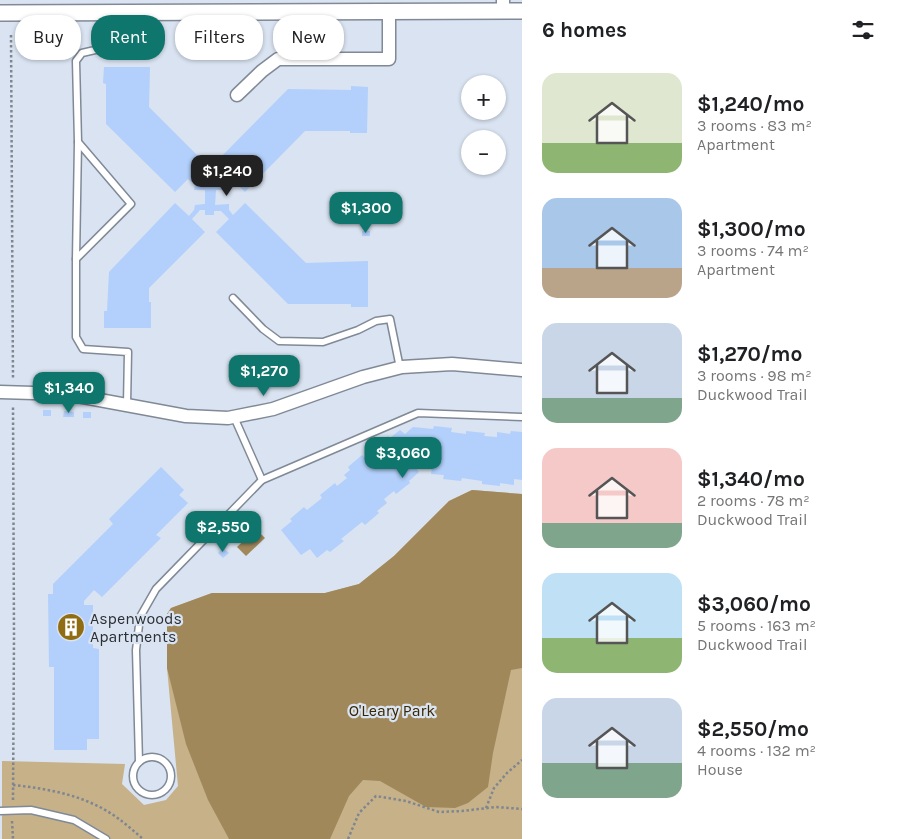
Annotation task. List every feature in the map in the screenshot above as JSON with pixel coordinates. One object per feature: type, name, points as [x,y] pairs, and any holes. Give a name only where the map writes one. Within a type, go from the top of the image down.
[{"type":"street","points":[[0,13],[389,11],[503,5],[522,11]]},
{"type":"street","points":[[237,95],[278,58],[389,59],[389,11]]},
{"type":"street","points":[[6,392],[67,394],[186,416],[228,418],[273,409],[363,377],[400,368],[452,364],[522,370]]},
{"type":"lane","points":[[127,405],[128,352],[83,349],[76,337],[78,142],[76,61],[82,53],[129,46],[129,12]]},
{"type":"lane","points":[[76,259],[131,204],[78,142]]},
{"type":"lane","points":[[233,298],[263,329],[279,341],[323,342],[376,322],[390,319],[400,368]]},
{"type":"lane","points":[[139,762],[151,757],[158,758],[168,766],[171,778],[169,785],[160,794],[154,796],[142,793],[137,790],[132,778],[135,766],[139,762],[136,650],[140,617],[156,589],[262,480],[418,413],[522,417]]},
{"type":"lane","points":[[234,417],[262,480]]},
{"type":"lane","points":[[0,811],[31,810],[74,820],[106,839]]},
{"type":"path","points":[[11,35],[6,392],[14,636],[13,839]]},
{"type":"path","points":[[486,808],[494,788],[506,773],[522,760]]},
{"type":"path","points":[[13,785],[63,793],[95,804],[119,819],[143,839]]},
{"type":"path","points":[[348,839],[359,813],[376,796],[406,801],[439,812],[462,812],[496,807],[522,809]]},
{"type":"green space","name":"O'Leary Park","points":[[472,490],[522,494],[522,839],[2,839],[2,761],[125,764],[122,784],[144,805],[166,800],[178,786],[167,668],[167,614],[171,608],[212,593],[325,593],[359,584],[394,556],[449,501]]},
{"type":"shaded area","points":[[362,196],[364,221],[353,222],[351,197]]},
{"type":"shaded area","name":"O'Leary Park","points":[[472,490],[522,494],[522,668],[511,670],[493,753],[488,787],[468,803],[455,808],[426,807],[380,781],[363,780],[349,796],[330,839],[229,839],[208,800],[186,744],[167,668],[167,614],[171,608],[212,593],[325,593],[359,584],[394,556],[449,501]]},
{"type":"shaded area","points":[[256,529],[265,538],[246,556],[237,547]]},
{"type":"building","points":[[104,67],[150,67],[149,107],[204,162],[192,175],[201,184],[206,184],[206,179],[213,179],[212,184],[223,184],[230,177],[216,162],[288,89],[351,90],[351,86],[368,87],[367,133],[305,131],[245,192],[234,181],[229,186],[229,190],[216,190],[215,205],[229,204],[229,210],[233,215],[245,203],[306,263],[368,261],[368,307],[351,307],[351,304],[288,304],[216,232],[229,219],[221,211],[214,211],[214,215],[205,215],[205,210],[200,210],[192,219],[205,232],[149,288],[151,328],[104,328],[104,311],[107,311],[109,272],[175,203],[189,216],[194,210],[195,205],[205,204],[205,190],[194,190],[195,185],[188,179],[175,192],[106,124],[106,84],[103,83]]},
{"type":"building","points":[[362,231],[370,231],[370,236],[362,236]]},
{"type":"building","points":[[43,410],[51,410],[51,416],[43,416]]},
{"type":"building","points":[[64,411],[74,412],[74,417],[63,417]]},
{"type":"building","points":[[83,412],[91,412],[91,418],[83,418]]},
{"type":"building","points":[[434,426],[452,428],[451,432],[466,434],[466,431],[485,433],[484,436],[497,437],[497,432],[510,434],[511,431],[522,432],[522,480],[514,479],[514,485],[500,483],[500,486],[482,484],[482,481],[462,478],[461,481],[443,479],[444,475],[431,474],[432,467],[416,464],[414,466],[419,472],[409,481],[410,483],[396,494],[394,491],[384,499],[387,503],[365,525],[362,522],[341,539],[344,541],[330,552],[327,550],[317,558],[310,549],[301,555],[281,530],[292,521],[290,519],[304,507],[307,510],[322,498],[320,495],[335,483],[337,486],[347,478],[344,475],[350,470],[348,467],[362,455],[365,458],[376,450],[374,447],[388,436],[390,438],[400,430],[405,434],[413,427],[433,429]]},
{"type":"building","name":"Aspenwoods Apartments","points":[[161,467],[184,490],[179,495],[188,503],[156,535],[161,538],[102,597],[94,590],[84,601],[84,605],[93,605],[93,648],[99,649],[99,739],[87,739],[87,750],[54,750],[54,667],[49,667],[48,594],[53,594],[53,584],[113,524],[109,519]]},
{"type":"building","points":[[223,548],[229,553],[223,558],[218,553]]},
{"type":"place","name":"Aspenwoods Apartments","points":[[71,627]]}]
